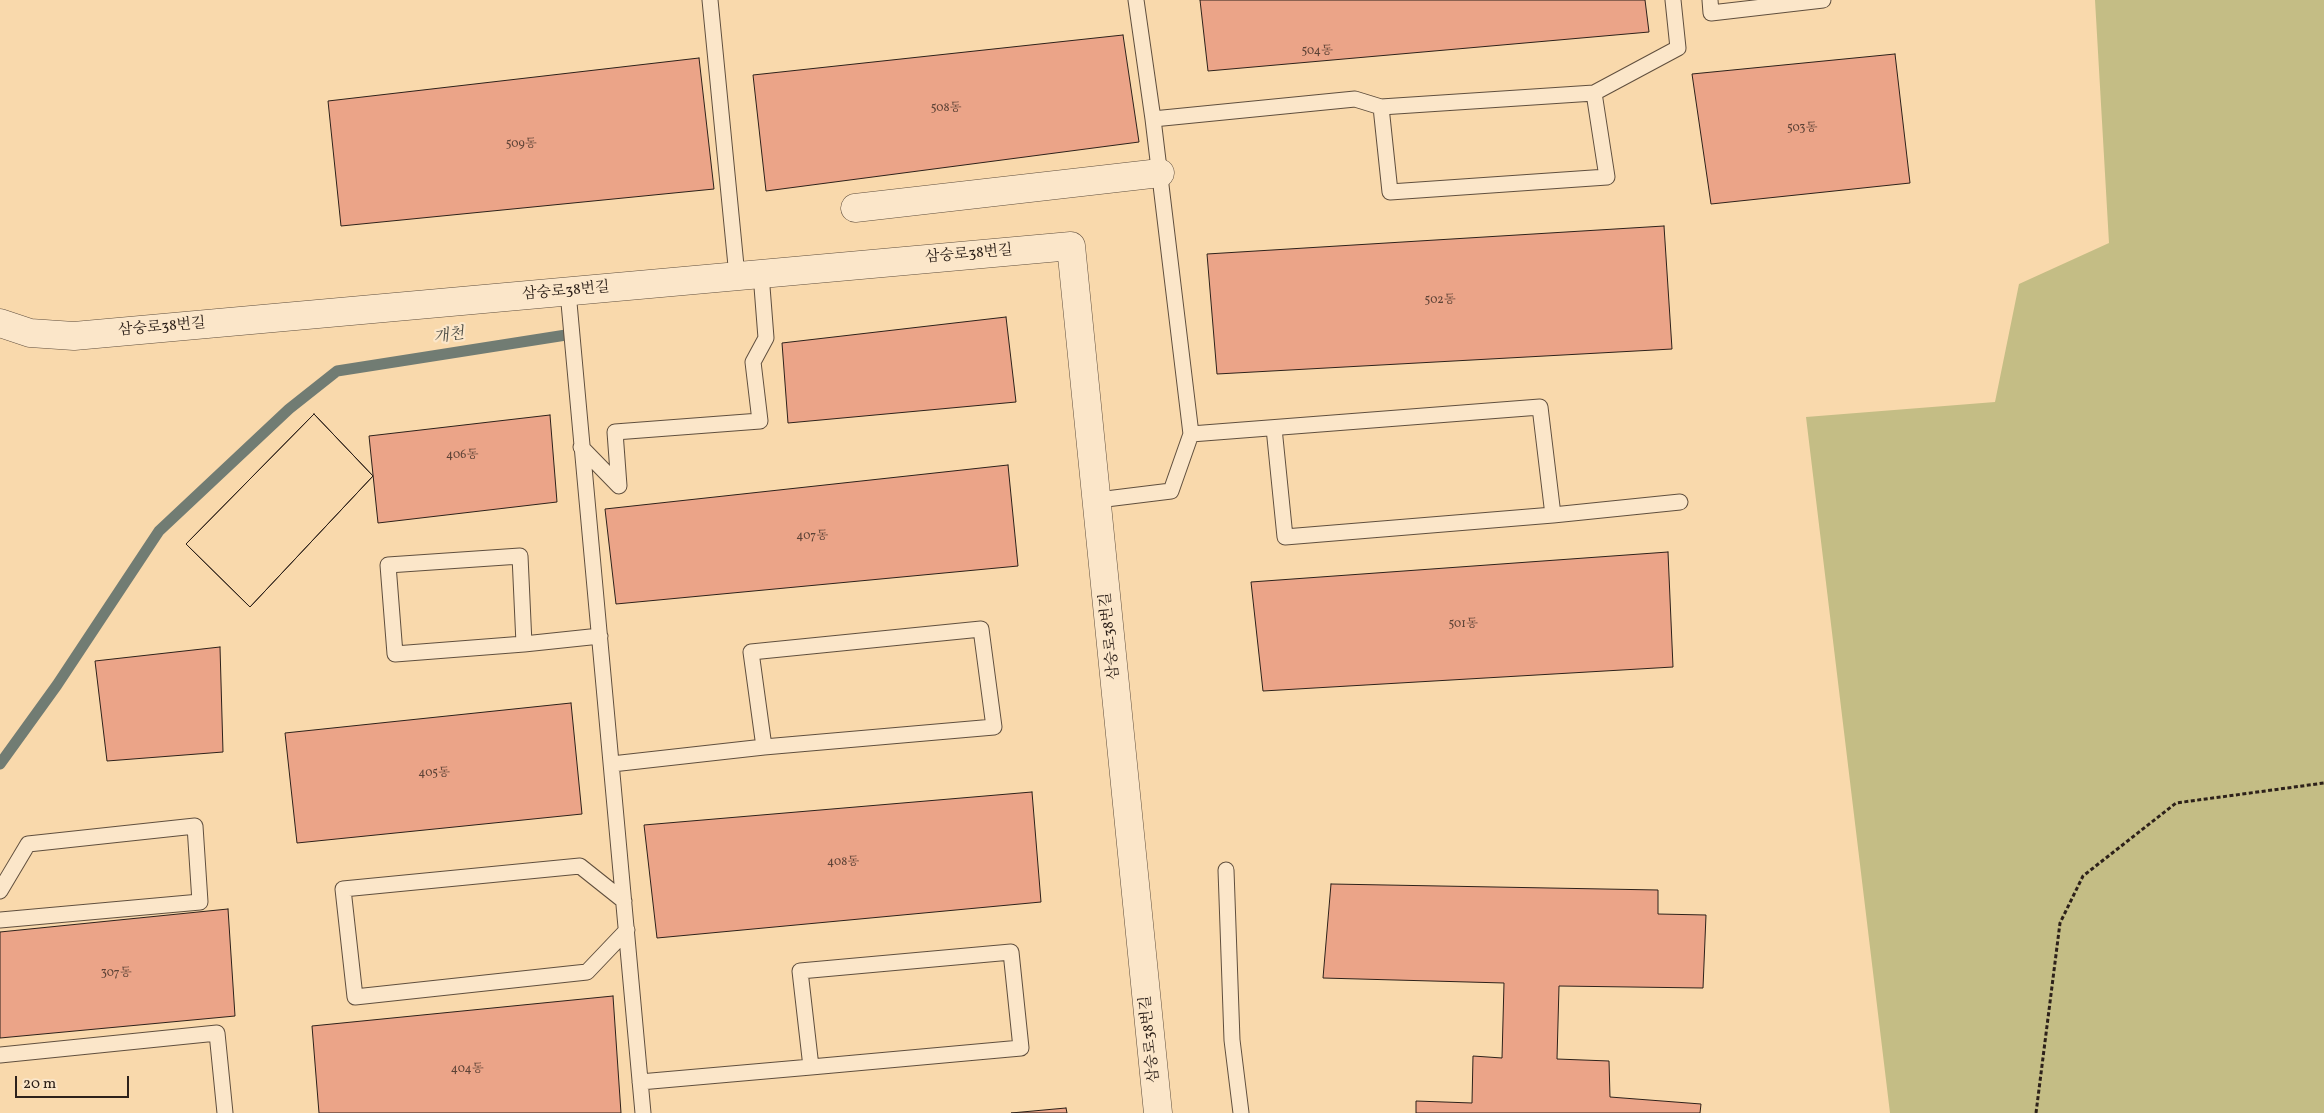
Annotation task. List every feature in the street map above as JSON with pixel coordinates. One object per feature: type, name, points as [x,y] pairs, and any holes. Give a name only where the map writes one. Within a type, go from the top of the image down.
[{"type":"street","points":[[855,208],[1160,173]]},
{"type":"street","name":"삼숭로38번길","points":[[0,323],[30,333],[74,336],[1071,246],[1098,500],[1158,1113]]},
{"type":"lane","points":[[581,447],[619,486],[615,432],[760,421],[753,362],[766,338],[749,275],[710,0]]},
{"type":"lane","points":[[1098,500],[1171,491],[1191,434],[1154,119],[1136,0]]},
{"type":"lane","points":[[1154,119],[1355,99],[1381,107],[1594,93],[1678,48],[1673,0]]},
{"type":"lane","points":[[1710,0],[1712,13],[1823,0]]},
{"type":"lane","points":[[1381,107],[1390,192],[1607,177],[1594,93]]},
{"type":"lane","points":[[568,292],[643,1113]]},
{"type":"lane","points":[[1191,434],[1540,407],[1553,514]]},
{"type":"lane","points":[[1274,428],[1285,537],[1680,502]]},
{"type":"lane","points":[[524,644],[520,556],[388,565],[395,654],[524,644],[600,636]]},
{"type":"lane","points":[[612,764],[764,747],[994,727],[981,629],[751,652],[764,747]]},
{"type":"lane","points":[[0,891],[28,844],[195,826],[200,902],[0,920]]},
{"type":"lane","points":[[624,901],[580,866],[343,889],[355,997],[587,972],[627,930]]},
{"type":"lane","points":[[1226,870],[1232,1040],[1241,1113]]},
{"type":"lane","points":[[640,1082],[811,1067],[1021,1048],[1011,952],[800,971],[811,1067]]},
{"type":"lane","points":[[0,1055],[217,1033],[225,1113]]},
{"type":"path","points":[[2036,1113],[2060,922],[2083,876],[2176,803],[2324,783]]},
{"type":"shaded area","points":[[2095,0],[2324,0],[2324,1113],[1890,1113],[1806,417],[1995,402],[2019,284],[2109,243]]},
{"type":"building","points":[[1200,0],[1645,0],[1649,32],[1208,71]]},
{"type":"building","points":[[1123,35],[1139,142],[766,191],[753,75]]},
{"type":"building","points":[[1895,54],[1910,183],[1711,204],[1692,74]]},
{"type":"building","points":[[699,58],[714,189],[341,226],[328,101]]},
{"type":"building","points":[[1664,226],[1672,349],[1217,374],[1207,254]]},
{"type":"building","points":[[1006,317],[1016,402],[788,423],[782,343]]},
{"type":"building","points":[[314,414],[373,476],[250,607],[186,544]]},
{"type":"building","points":[[314,414],[373,476],[250,607],[186,544]]},
{"type":"building","points":[[550,415],[557,502],[378,523],[369,436]]},
{"type":"building","points":[[1008,465],[1018,566],[616,604],[605,509]]},
{"type":"building","points":[[1668,552],[1673,667],[1263,691],[1251,582]]},
{"type":"building","points":[[220,647],[223,752],[107,761],[95,661]]},
{"type":"building","points":[[571,703],[582,814],[297,843],[285,733]]},
{"type":"building","points":[[1032,792],[1041,902],[657,938],[644,825]]},
{"type":"building","points":[[1331,884],[1658,890],[1658,914],[1706,915],[1703,988],[1559,986],[1557,1059],[1609,1061],[1610,1097],[1701,1104],[1700,1113],[1416,1113],[1416,1101],[1472,1103],[1473,1056],[1502,1058],[1504,983],[1323,978]]},
{"type":"building","points":[[228,909],[235,1016],[0,1038],[0,932]]},
{"type":"building","points":[[613,996],[621,1113],[319,1113],[312,1026]]},
{"type":"building","points":[[1066,1108],[1067,1113],[1011,1113]]},
{"type":"waterway","name":"개천","points":[[0,764],[57,685],[159,531],[289,409],[337,371],[566,335]]}]
